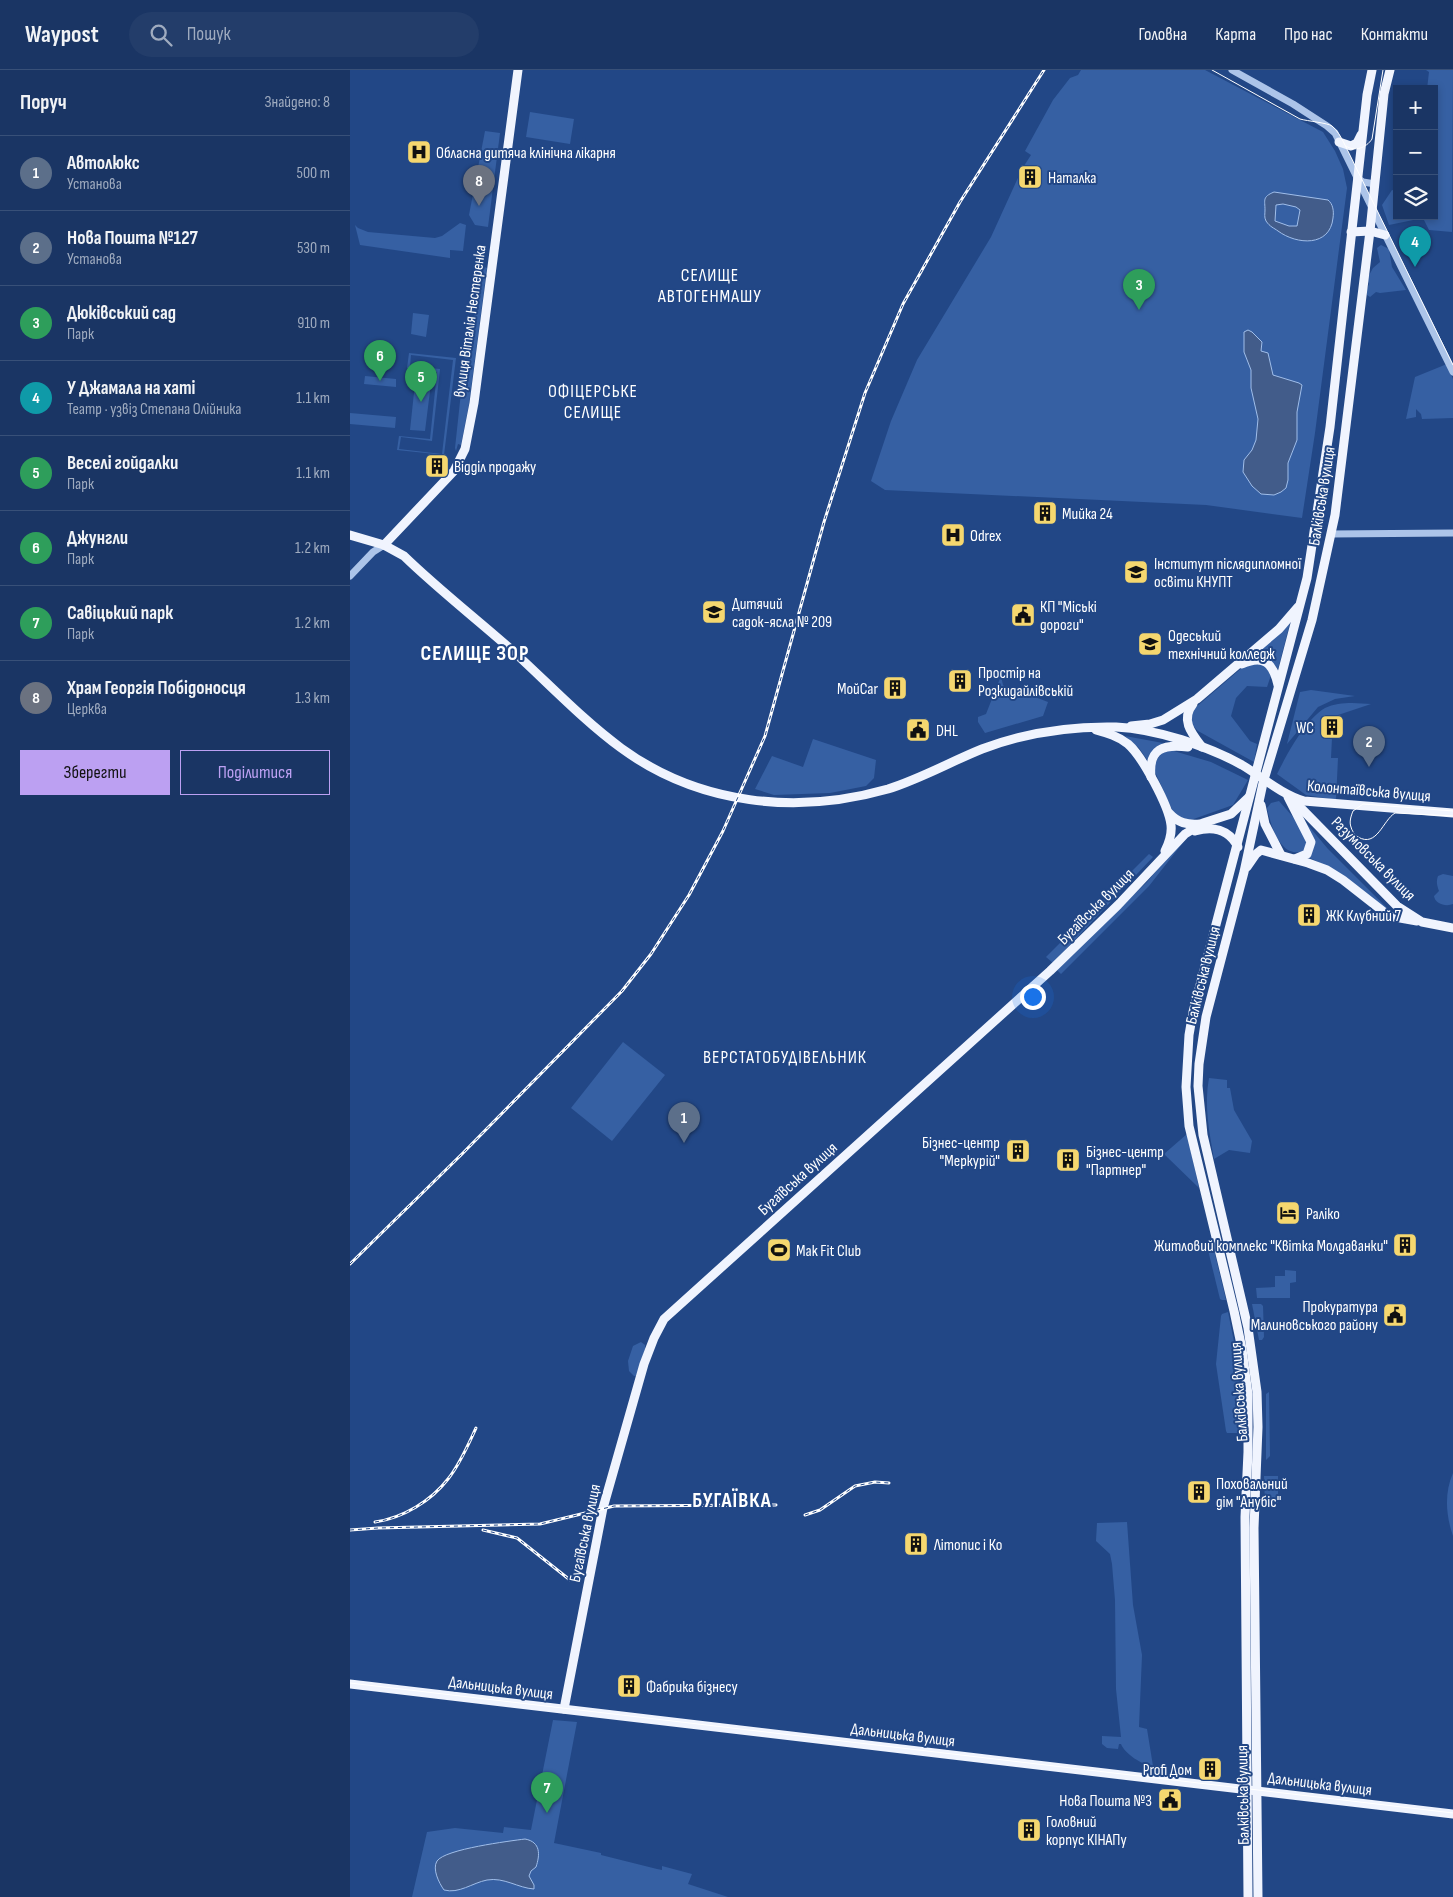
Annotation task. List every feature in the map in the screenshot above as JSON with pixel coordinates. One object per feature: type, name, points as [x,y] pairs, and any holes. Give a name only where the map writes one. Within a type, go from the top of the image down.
[{"type":"main road","name":"вулиця Віталія Нестеренка","points":[[384,545],[454,471],[465,449],[474,403],[518,70]]},
{"type":"main road","name":"Балківська вулиця","points":[[1248,1897],[1252,1791],[1257,1392],[1248,1328],[1203,1135],[1198,1086],[1200,1056],[1206,1017],[1244,872],[1255,795],[1279,688],[1301,603],[1312,546],[1330,427],[1357,177],[1372,70]]},
{"type":"main road","name":"Балківська вулиця","points":[[1258,1897],[1252,1791],[1245,1510],[1248,1394],[1234,1311],[1191,1136],[1186,1087],[1189,1035],[1193,1012],[1238,847],[1304,650],[1331,534],[1347,425],[1384,94],[1390,70]]},
{"type":"main road","points":[[1339,142],[1351,146],[1357,142],[1363,132]]},
{"type":"main road","points":[[1351,232],[1370,231],[1385,235]]},
{"type":"main road","points":[[350,535],[384,545],[404,556],[579,713],[622,749],[664,773],[693,786],[720,794],[782,804],[867,795],[903,784],[980,750],[1011,739],[1038,733],[1157,722],[1169,717],[1197,699],[1279,629],[1301,603]]},
{"type":"main road","points":[[1235,667],[1254,660],[1262,660],[1273,669],[1279,688]]},
{"type":"main road","points":[[1197,699],[1188,710],[1186,720],[1190,730],[1203,748]]},
{"type":"main road","points":[[1116,727],[1148,732],[1203,748],[1243,766],[1285,793],[1311,842],[1307,854],[1294,858]]},
{"type":"main road","points":[[1084,728],[1112,735],[1126,743],[1138,756],[1152,779],[1167,810],[1171,825],[1169,844],[1161,860]]},
{"type":"main road","points":[[1152,779],[1152,760],[1158,750],[1173,745],[1203,748]]},
{"type":"main road","name":"Колонтаївська вулиця","points":[[1285,793],[1300,800],[1314,802],[1453,813]]},
{"type":"main road","name":"Разумовська вулиця","points":[[1285,793],[1323,828],[1390,899],[1406,912],[1422,922],[1453,928]]},
{"type":"main road","points":[[1255,795],[1265,824],[1281,855]]},
{"type":"main road","name":"Бугаївська вулиця","points":[[564,1709],[603,1508],[644,1364],[661,1323],[1050,971],[1118,905],[1185,834],[1202,823],[1231,814],[1255,795]]},
{"type":"main road","points":[[1167,810],[1180,822],[1190,824],[1202,823]]},
{"type":"main road","points":[[1185,834],[1204,829],[1216,829],[1230,836],[1238,847]]},
{"type":"main road","points":[[1244,872],[1256,854],[1261,850],[1294,858],[1316,865],[1336,875],[1389,916],[1422,922]]},
{"type":"main road","name":"Дальницька вулиця","points":[[350,1684],[1453,1814]]},
{"type":"street","points":[[1232,70],[1327,126],[1335,133],[1372,212],[1453,372]]},
{"type":"street","points":[[1357,177],[1363,182],[1375,184]]},
{"type":"street","points":[[1331,534],[1453,534]]},
{"type":"street","points":[[350,576],[373,552],[384,545]]},
{"type":"shaded area","points":[[1081,70],[1205,70],[1323,132],[1335,151],[1343,169],[1347,188],[1302,518],[1206,505],[885,490],[871,481],[891,421],[917,360],[991,237],[1022,169],[1031,155],[1025,151],[1053,100],[1070,78],[1078,75]]},
{"type":"shaded area","points":[[1426,70],[1453,70],[1452,232],[1429,230],[1424,220],[1438,220],[1438,85],[1427,85],[1429,72]]},
{"type":"shaded area","points":[[530,112],[574,119],[570,144],[526,137]]},
{"type":"shaded area","points":[[485,131],[500,133],[488,227],[475,225],[469,215]]},
{"type":"shaded area","points":[[1392,190],[1393,220],[1413,220],[1389,225],[1382,205]]},
{"type":"shaded area","points":[[1274,192],[1328,200],[1333,210],[1331,227],[1326,234],[1312,241],[1303,241],[1286,236],[1270,226],[1265,220],[1265,199]],"holes":[[[1283,204],[1300,210],[1297,226],[1289,226],[1275,221],[1276,205]]]},
{"type":"shaded area","points":[[460,223],[466,225],[463,251],[450,250],[450,258],[360,245],[355,225],[368,232],[435,238],[442,236]]},
{"type":"shaded area","points":[[1381,245],[1389,249],[1392,267],[1406,290],[1376,292],[1370,297],[1366,291],[1369,284],[1367,279],[1373,268],[1380,262],[1377,248]]},
{"type":"shaded area","points":[[482,266],[487,268],[469,404],[461,445],[458,444],[456,451],[465,355],[468,355]]},
{"type":"shaded area","points":[[413,313],[429,315],[426,337],[411,334]]},
{"type":"shaded area","points":[[1248,330],[1262,342],[1261,351],[1268,353],[1273,375],[1302,385],[1297,412],[1297,440],[1288,463],[1286,488],[1274,495],[1261,494],[1252,486],[1243,472],[1244,460],[1252,450],[1256,440],[1258,419],[1251,388],[1251,370],[1244,352],[1244,332]]},
{"type":"shaded area","points":[[409,353],[456,358],[444,455],[397,450],[399,436],[430,439],[437,372],[407,368]],"holes":[[[411,355],[453,360],[442,454],[399,449],[401,437],[432,441],[440,369],[410,366]]]},
{"type":"shaded area","points":[[1447,364],[1453,379],[1453,418],[1422,419],[1421,414],[1416,409],[1416,417],[1406,419],[1415,377]]},
{"type":"shaded area","points":[[416,374],[432,375],[425,431],[410,430]]},
{"type":"shaded area","points":[[365,376],[396,379],[396,387],[364,384]]},
{"type":"shaded area","points":[[350,413],[396,417],[395,428],[350,424]]},
{"type":"shaded area","points":[[1290,623],[1278,669],[1272,662],[1253,656]]},
{"type":"shaded area","points":[[1255,663],[1265,666],[1271,675],[1267,687],[1247,686],[1236,698],[1231,716],[1250,741],[1257,744],[1254,762],[1198,731],[1192,723],[1191,717],[1195,708],[1244,666]]},
{"type":"shaded area","points":[[1001,676],[1003,685],[1011,695],[1025,695],[1048,702],[1043,716],[985,733],[978,722],[978,717],[986,714]]},
{"type":"shaded area","points":[[1311,690],[1355,696],[1335,699],[1318,707],[1287,744],[1300,692]]},
{"type":"shaded area","points":[[1352,703],[1371,704],[1335,716],[1327,716],[1326,737],[1332,738],[1331,758],[1338,758],[1336,800],[1306,795],[1277,774],[1297,738],[1318,713],[1331,706]]},
{"type":"shaded area","points":[[1125,736],[1163,743],[1157,747],[1148,761],[1139,748]]},
{"type":"shaded area","points":[[813,739],[876,760],[874,778],[866,786],[830,793],[774,795],[755,789],[772,756],[803,767]]},
{"type":"shaded area","points":[[1167,749],[1211,762],[1248,780],[1233,805],[1188,821],[1174,814],[1155,772],[1155,765],[1158,759]]},
{"type":"shaded area","points":[[1279,801],[1294,818],[1307,840],[1304,851],[1296,852],[1289,850],[1283,846],[1274,832],[1267,808],[1271,803]]},
{"type":"shaded area","points":[[1302,818],[1328,849],[1393,914],[1330,868],[1310,858],[1314,844]]},
{"type":"shaded area","points":[[1183,839],[1185,840],[1149,886],[1061,974],[1056,969],[1147,882]]},
{"type":"shaded area","points":[[1149,854],[1153,857],[1053,963],[1046,957]]},
{"type":"shaded area","points":[[1443,874],[1453,876],[1453,904],[1450,905],[1439,903],[1434,896],[1439,891],[1437,884],[1438,876]]},
{"type":"shaded area","points":[[623,1042],[665,1075],[612,1141],[571,1108]]},
{"type":"shaded area","points":[[1209,1078],[1227,1080],[1227,1088],[1230,1088],[1234,1110],[1252,1141],[1250,1153],[1229,1150],[1214,1159],[1207,1108]]},
{"type":"shaded area","points":[[1187,1134],[1199,1188],[1164,1154]]},
{"type":"shaded area","points":[[1213,1246],[1226,1300],[1220,1299],[1208,1250]]},
{"type":"shaded area","points":[[1285,1270],[1296,1271],[1296,1282],[1290,1283],[1290,1298],[1257,1298],[1256,1288],[1275,1287],[1275,1276],[1285,1276]]},
{"type":"shaded area","points":[[1252,1304],[1261,1304],[1263,1306],[1264,1337],[1262,1340],[1259,1340]]},
{"type":"shaded area","points":[[1228,1312],[1238,1361],[1243,1430],[1238,1433],[1227,1433],[1226,1431],[1216,1364],[1221,1316]]},
{"type":"shaded area","points":[[641,1342],[645,1345],[645,1349],[636,1376],[634,1376],[629,1371],[628,1361],[633,1346]]},
{"type":"shaded area","points":[[1269,1392],[1270,1456],[1266,1460],[1266,1394]]},
{"type":"shaded area","points":[[1453,1473],[1453,1536],[1449,1521],[1447,1496]]},
{"type":"shaded area","points":[[1264,1476],[1278,1476],[1278,1503],[1265,1503]]},
{"type":"shaded area","points":[[1127,1522],[1133,1605],[1142,1655],[1139,1727],[1147,1729],[1153,1766],[1144,1764],[1134,1758],[1126,1752],[1121,1744],[1119,1744],[1118,1749],[1107,1748],[1102,1744],[1102,1736],[1121,1737],[1116,1689],[1115,1600],[1112,1564],[1110,1554],[1096,1541],[1097,1523]]},
{"type":"shaded area","points":[[553,1720],[577,1722],[554,1843],[601,1853],[601,1855],[657,1869],[662,1870],[662,1866],[692,1874],[688,1884],[728,1897],[412,1897],[427,1832],[455,1828],[503,1833],[504,1827],[531,1830]]},
{"type":"shaded area","points":[[525,1839],[534,1843],[538,1850],[536,1867],[529,1876],[534,1889],[493,1879],[481,1881],[455,1891],[444,1890],[440,1884],[435,1868],[437,1861],[442,1857],[464,1849]]},
{"type":"tram line","points":[[1212,70],[1300,119],[1330,125],[1336,130],[1453,365]]},
{"type":"tram line","points":[[1346,146],[1357,149],[1367,145],[1372,139],[1383,70]]},
{"type":"tram line","points":[[1453,811],[1363,804],[1353,811],[1350,823],[1354,834],[1358,837],[1370,839],[1379,832],[1395,813],[1453,816]]},
{"type":"tram line","points":[[350,1683],[1453,1813]]},
{"type":"railway","points":[[350,1264],[462,1154],[622,991],[651,954],[689,895],[723,831],[765,736],[824,522],[865,393],[903,304],[960,202],[1044,70]]},
{"type":"railway","points":[[375,1522],[396,1517],[416,1507],[441,1487],[464,1454],[476,1428]]},
{"type":"railway","points":[[805,1515],[820,1510],[855,1486],[875,1482],[889,1483]]},
{"type":"railway","points":[[350,1530],[540,1524],[614,1506],[776,1505]]},
{"type":"railway","points":[[483,1530],[517,1538],[570,1580]]},
{"type":"place","name":"Обласна дитяча клінічна лікарня","points":[[419,152]]},
{"type":"place","name":"Наталка","points":[[1030,177]]},
{"type":"place","name":"Храм Георгія Побідоносця","points":[[479,206]]},
{"type":"place","name":"У Джамала на хаті","points":[[1415,267]]},
{"type":"place","name":"Дюківський сад","points":[[1139,310]]},
{"type":"place","name":"Джунгли","points":[[380,381]]},
{"type":"place","name":"Веселі гойдалки","points":[[421,402]]},
{"type":"place","name":"Відділ продажу","points":[[437,466]]},
{"type":"place","name":"Мийка 24","points":[[1045,513]]},
{"type":"place","name":"Odrex","points":[[953,535]]},
{"type":"place","name":"Інститут післядипломної освіти КНУПТ","points":[[1136,572]]},
{"type":"place","name":"Дитячий садок-ясла № 209","points":[[714,612]]},
{"type":"place","name":"КП \"Міські дороги\"","points":[[1023,615]]},
{"type":"place","name":"Одеський технічний колледж","points":[[1150,644]]},
{"type":"place","name":"Простір на Розкидайлівській","points":[[960,681]]},
{"type":"place","name":"МойCar","points":[[895,688]]},
{"type":"place","name":"WC","points":[[1332,727]]},
{"type":"place","name":"DHL","points":[[918,730]]},
{"type":"place","name":"Нова Пошта №127","points":[[1369,767]]},
{"type":"place","name":"ЖК Клубний 7","points":[[1309,915]]},
{"type":"place","name":"Автолюкс","points":[[684,1143]]},
{"type":"place","name":"Бізнес-центр \"Меркурій\"","points":[[1018,1151]]},
{"type":"place","name":"Бізнес-центр \"Партнер\"","points":[[1068,1160]]},
{"type":"place","name":"Раліко","points":[[1288,1213]]},
{"type":"place","name":"Житловий комплекс \"Квітка Молдаванки\"","points":[[1405,1245]]},
{"type":"place","name":"Mak Fit Club","points":[[779,1250]]},
{"type":"place","name":"Прокуратура Малиновського району","points":[[1395,1315]]},
{"type":"place","name":"Поховальний дім \"Анубіс\"","points":[[1199,1492]]},
{"type":"place","name":"Літопис і Ко","points":[[916,1544]]},
{"type":"place","name":"Фабрика бізнесу","points":[[629,1686]]},
{"type":"place","name":"Profi Дом","points":[[1210,1769]]},
{"type":"place","name":"Нова Пошта №3","points":[[1170,1800]]},
{"type":"place","name":"Савіцький парк","points":[[547,1813]]},
{"type":"place","name":"Головний корпус КІНАПу","points":[[1029,1830]]},
{"type":"district","name":"СЕЛИЩЕ АВТОГЕНМАШУ","points":[[710,285]]},
{"type":"district","name":"ОФІЦЕРСЬКЕ СЕЛИЩЕ","points":[[593,401]]},
{"type":"district","name":"СЕЛИЩЕ ЗОР","points":[[475,653]]},
{"type":"district","name":"ВЕРСТАТОБУДІВЕЛЬНИК","points":[[785,1057]]},
{"type":"district","name":"БУГАЇВКА","points":[[732,1500]]}]
